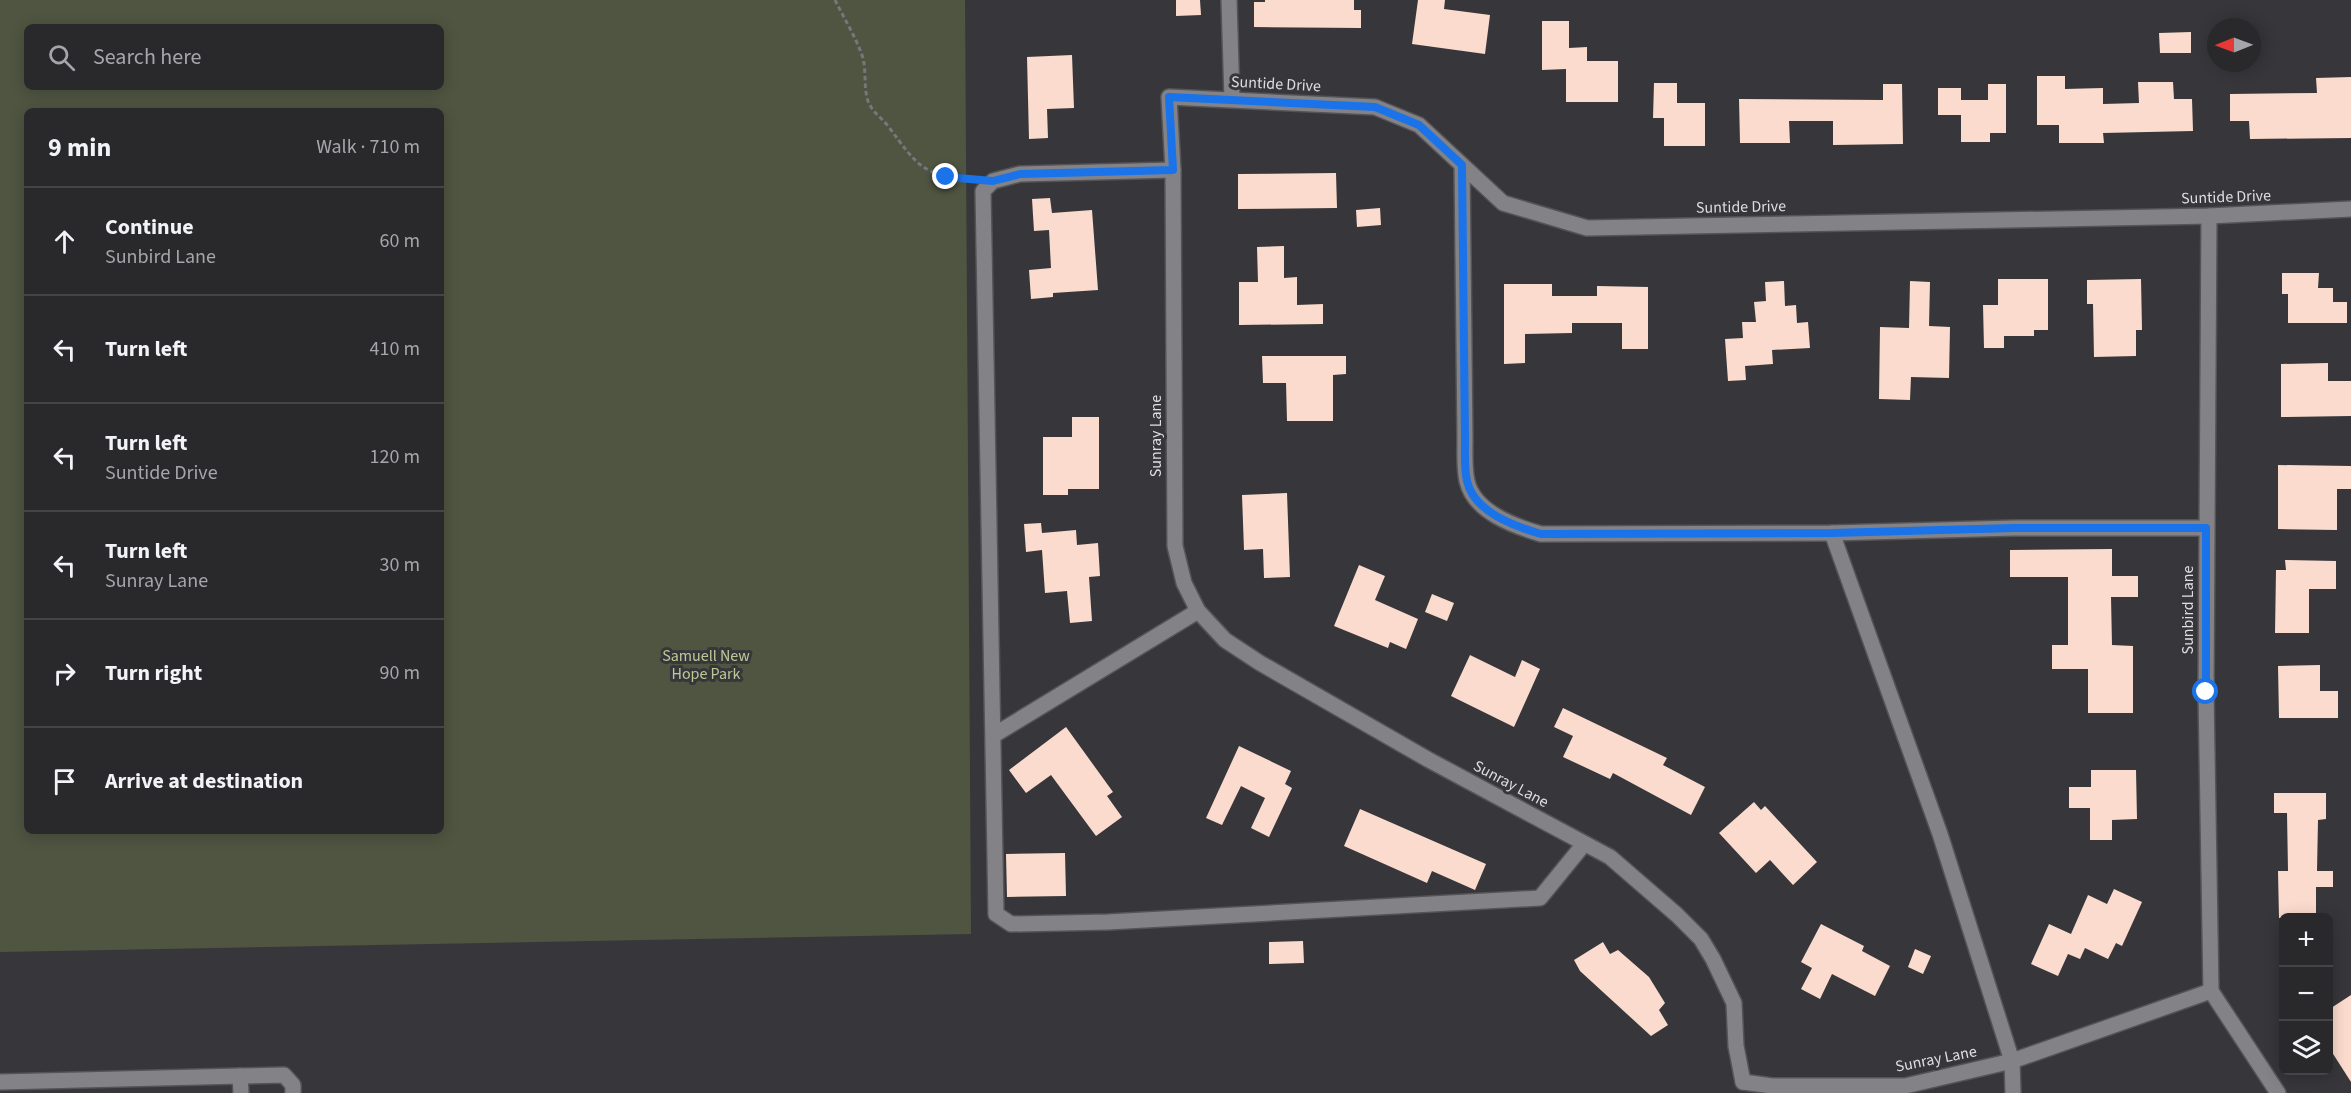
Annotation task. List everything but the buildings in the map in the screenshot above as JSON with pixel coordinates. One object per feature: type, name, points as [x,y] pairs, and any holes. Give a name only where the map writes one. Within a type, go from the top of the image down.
[{"type":"street","points":[[1229,0],[1232,99]]},
{"type":"street","name":"Suntide Drive","points":[[1169,97],[1375,107],[1419,125],[1503,203],[1587,228],[2209,216],[2351,209]]},
{"type":"street","name":"Sunray Lane","points":[[1169,97],[1173,170],[1175,546],[1184,583],[1198,611],[1225,640],[1260,663],[1429,760],[1610,857],[1677,915],[1701,939],[1734,1003],[1740,1087],[1905,1086],[2012,1061],[2211,992]]},
{"type":"street","points":[[1462,165],[1467,482],[1476,499],[1517,527],[1541,534],[2206,528]]},
{"type":"street","points":[[1173,170],[1020,174],[993,181],[983,191],[996,914],[1011,924],[1108,922],[1540,898],[1584,844]]},
{"type":"street","name":"Sunbird Lane","points":[[2209,216],[2206,528],[2207,824],[2211,992]]},
{"type":"street","points":[[1832,533],[1940,834],[2012,1061],[2013,1093]]},
{"type":"street","points":[[994,735],[1198,611]]},
{"type":"street","points":[[2211,992],[2278,1093]]},
{"type":"street","points":[[0,1082],[284,1075],[293,1085],[293,1093]]},
{"type":"street","points":[[240,1076],[241,1093]]},
{"type":"path","points":[[835,0],[862,56],[868,100],[874,112],[886,124],[906,153],[924,169],[946,177],[993,181]]},
{"type":"green space","name":"Samuell New Hope Park","points":[[0,0],[965,0],[971,934],[0,952]]},
{"type":"route","points":[[946,177],[993,181],[1020,174],[1173,170],[1169,97],[1375,107],[1419,125],[1462,165],[1467,482],[1476,499],[1496,514],[1517,527],[1541,534],[2206,528],[2206,692]]}]
